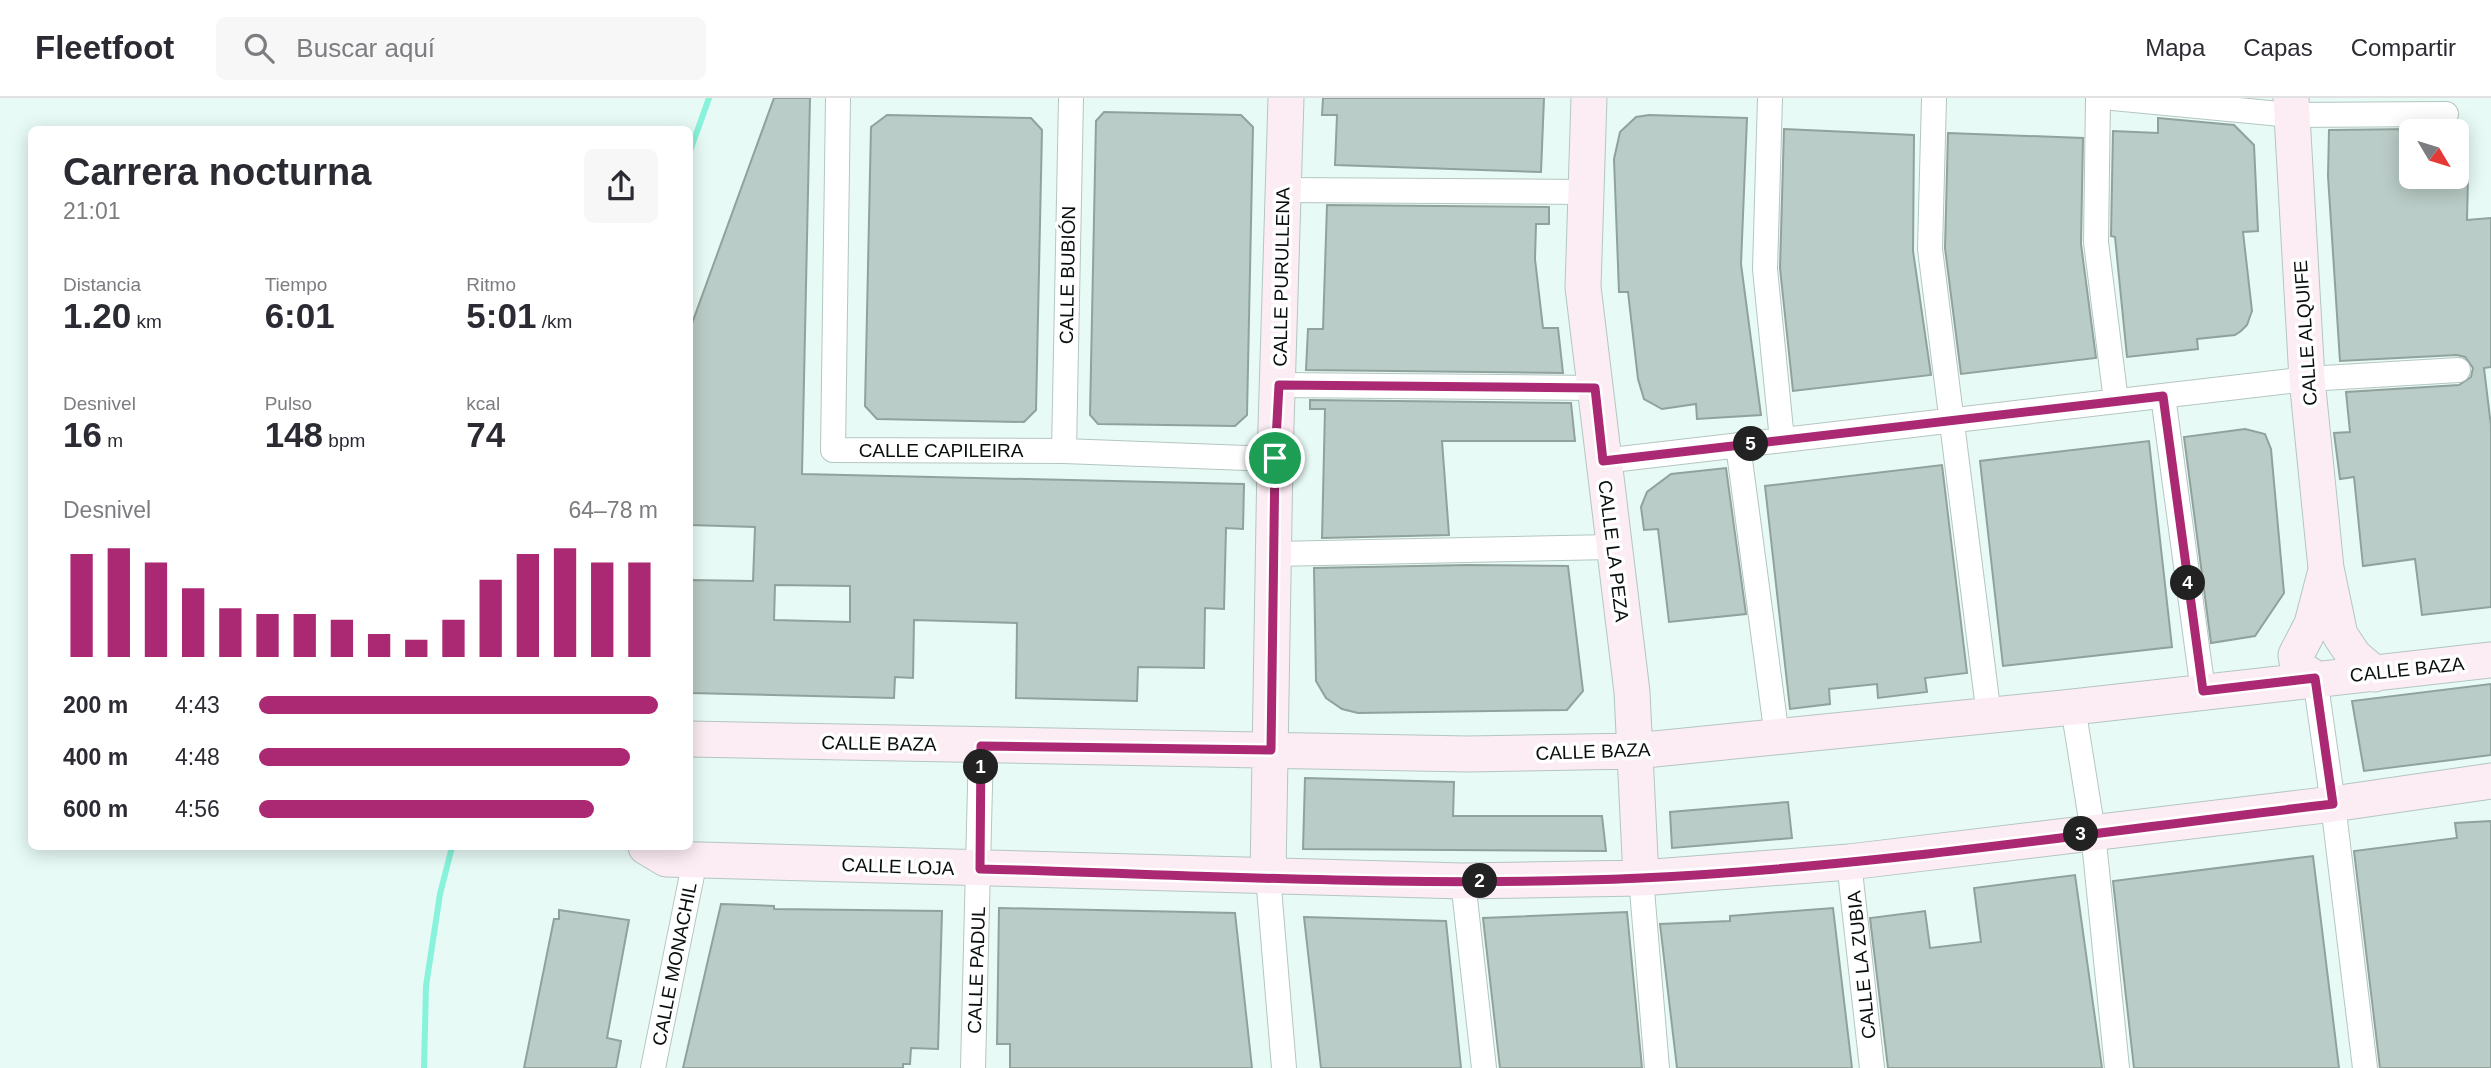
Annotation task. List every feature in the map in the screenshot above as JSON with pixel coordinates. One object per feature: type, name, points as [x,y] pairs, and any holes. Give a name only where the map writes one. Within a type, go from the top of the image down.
[{"type":"street","name":"CALLE CAPILEIRA","points":[[838,98],[833,450],[1064,451],[1275,458]]},
{"type":"street","name":"CALLE BUBIÓN","points":[[1064,451],[1071,98]]},
{"type":"street","name":"CALLE PURULLENA","points":[[1268,876],[1275,458],[1286,98]]},
{"type":"street","name":"CALLE LA PEZA","points":[[1589,98],[1583,287],[1612,547],[1632,692],[1641,878]]},
{"type":"street","points":[[1770,98],[1765,269],[1782,440]]},
{"type":"street","points":[[1934,98],[1930,249],[1989,716]]},
{"type":"street","points":[[2098,98],[2096,242],[2116,401]]},
{"type":"street","points":[[2113,98],[2446,114]]},
{"type":"street","name":"CALLE ALQUIFE","points":[[2291,106],[2307,379],[2326,568],[2340,635],[2354,656],[2375,674]]},
{"type":"street","points":[[1283,190],[1586,192]]},
{"type":"street","points":[[1603,461],[2307,379],[2458,369]]},
{"type":"street","points":[[1279,385],[1595,388]]},
{"type":"street","points":[[2163,396],[2203,691]]},
{"type":"street","points":[[1738,445],[1777,737]]},
{"type":"street","points":[[1273,554],[1612,547]]},
{"type":"street","name":"CALLE ALQUIFE","points":[[2326,568],[2312,624],[2296,655],[2298,668],[2315,678],[2365,1068]]},
{"type":"street","name":"CALLE BAZA","points":[[693,739],[1468,754],[1635,751],[1989,716],[2491,660]]},
{"type":"street","points":[[2073,707],[2093,832],[2118,1068]]},
{"type":"street","name":"CALLE PADUL","points":[[973,1068],[981,746]]},
{"type":"street","name":"CALLE LOJA","points":[[651,850],[666,859],[980,869],[1464,881],[1641,878],[1849,862],[2333,804],[2491,781]]},
{"type":"street","name":"CALLE MONACHIL","points":[[653,1068],[695,860]]},
{"type":"street","name":"CALLE LA ZUBIA","points":[[1849,862],[1872,1068]]},
{"type":"street","points":[[1268,876],[1284,1068]]},
{"type":"street","points":[[1641,878],[1657,1068]]},
{"type":"street","points":[[1464,881],[1484,1068]]},
{"type":"building","points":[[774,98],[810,98],[802,474],[1244,484],[1243,529],[1226,528],[1224,609],[1205,608],[1204,668],[1138,667],[1137,701],[1016,698],[1017,623],[914,620],[913,678],[895,677],[894,698],[693,693],[693,580],[753,581],[755,527],[693,525],[693,321]],"holes":[[[775,585],[850,586],[850,622],[774,620]]]},
{"type":"building","points":[[1323,98],[1544,98],[1541,172],[1335,165],[1337,115],[1322,115]]},
{"type":"building","points":[[1104,112],[1241,115],[1253,127],[1247,415],[1235,426],[1098,424],[1090,415],[1096,121]]},
{"type":"building","points":[[887,115],[1031,118],[1042,130],[1036,410],[1024,422],[877,419],[865,406],[871,127]]},
{"type":"building","points":[[1649,115],[1747,118],[1741,264],[1761,415],[1697,419],[1696,404],[1662,409],[1644,399],[1638,379],[1628,292],[1619,292],[1614,159],[1620,132],[1636,117]]},
{"type":"building","points":[[2158,118],[2234,125],[2254,145],[2258,231],[2243,232],[2252,311],[2247,325],[2241,331],[2235,335],[2197,339],[2198,349],[2127,357],[2115,237],[2111,236],[2113,131],[2158,133]]},
{"type":"building","points":[[1784,129],[1914,135],[1913,251],[1931,375],[1793,391],[1780,268]]},
{"type":"building","points":[[2399,129],[2399,189],[2468,189],[2467,220],[2491,218],[2491,367],[2484,368],[2491,426],[2491,607],[2422,615],[2415,559],[2363,566],[2354,477],[2340,479],[2334,433],[2350,432],[2346,392],[2459,385],[2471,377],[2473,368],[2465,357],[2457,355],[2340,361],[2328,176],[2329,130]]},
{"type":"building","points":[[1948,133],[2083,138],[2081,244],[2096,358],[1961,374],[1945,248]]},
{"type":"building","points":[[1327,205],[1549,207],[1549,224],[1536,224],[1535,259],[1543,328],[1558,328],[1563,373],[1306,370],[1308,329],[1323,329]]},
{"type":"building","points":[[1310,400],[1571,403],[1575,441],[1442,441],[1449,535],[1322,538],[1325,409],[1310,409]]},
{"type":"building","points":[[2245,429],[2265,434],[2271,449],[2284,593],[2255,636],[2211,643],[2184,437]]},
{"type":"building","points":[[2149,441],[2172,647],[2003,666],[1980,461]]},
{"type":"building","points":[[1942,465],[1967,673],[1925,678],[1927,692],[1878,698],[1877,684],[1829,689],[1830,704],[1790,709],[1765,486]]},
{"type":"building","points":[[1726,468],[1746,614],[1669,622],[1658,529],[1644,530],[1641,507],[1647,492],[1671,474]]},
{"type":"building","points":[[1568,566],[1583,691],[1567,710],[1358,713],[1342,709],[1326,698],[1316,681],[1314,568]]},
{"type":"building","points":[[2491,684],[2491,755],[2364,771],[2352,701]]},
{"type":"building","points":[[1305,778],[1454,782],[1453,816],[1602,816],[1606,851],[1303,849]]},
{"type":"building","points":[[1788,802],[1792,838],[1672,848],[1670,812]]},
{"type":"building","points":[[2491,821],[2491,1068],[2380,1068],[2354,851],[2457,838],[2455,823]]},
{"type":"building","points":[[2313,856],[2339,1068],[2134,1068],[2113,881]]},
{"type":"building","points":[[2075,875],[2102,1068],[1888,1068],[1870,918],[1925,911],[1930,948],[1981,942],[1974,888]]},
{"type":"building","points":[[721,904],[774,906],[774,909],[942,911],[938,1049],[911,1048],[910,1064],[903,1064],[903,1068],[683,1068]]},
{"type":"building","points":[[999,908],[1235,913],[1252,1068],[1010,1068],[1010,1044],[997,1044]]},
{"type":"building","points":[[1833,908],[1852,1068],[1677,1068],[1660,924],[1730,921],[1730,916]]},
{"type":"building","points":[[559,910],[629,920],[607,1038],[621,1041],[616,1068],[524,1068],[554,919],[559,919]]},
{"type":"building","points":[[1627,912],[1642,1068],[1500,1068],[1483,918]]},
{"type":"building","points":[[1304,917],[1446,921],[1461,1068],[1321,1068]]},
{"type":"waterway","points":[[693,143],[709,98]]},
{"type":"waterway","points":[[424,1068],[426,986],[440,894],[451,850]]},
{"type":"route","points":[[1279,385],[1595,388],[1603,461],[2163,396],[2203,691],[2315,678],[2333,804],[1849,862],[1641,878],[1464,881],[980,869],[981,746],[1271,750],[1275,458],[1279,385]]}]
